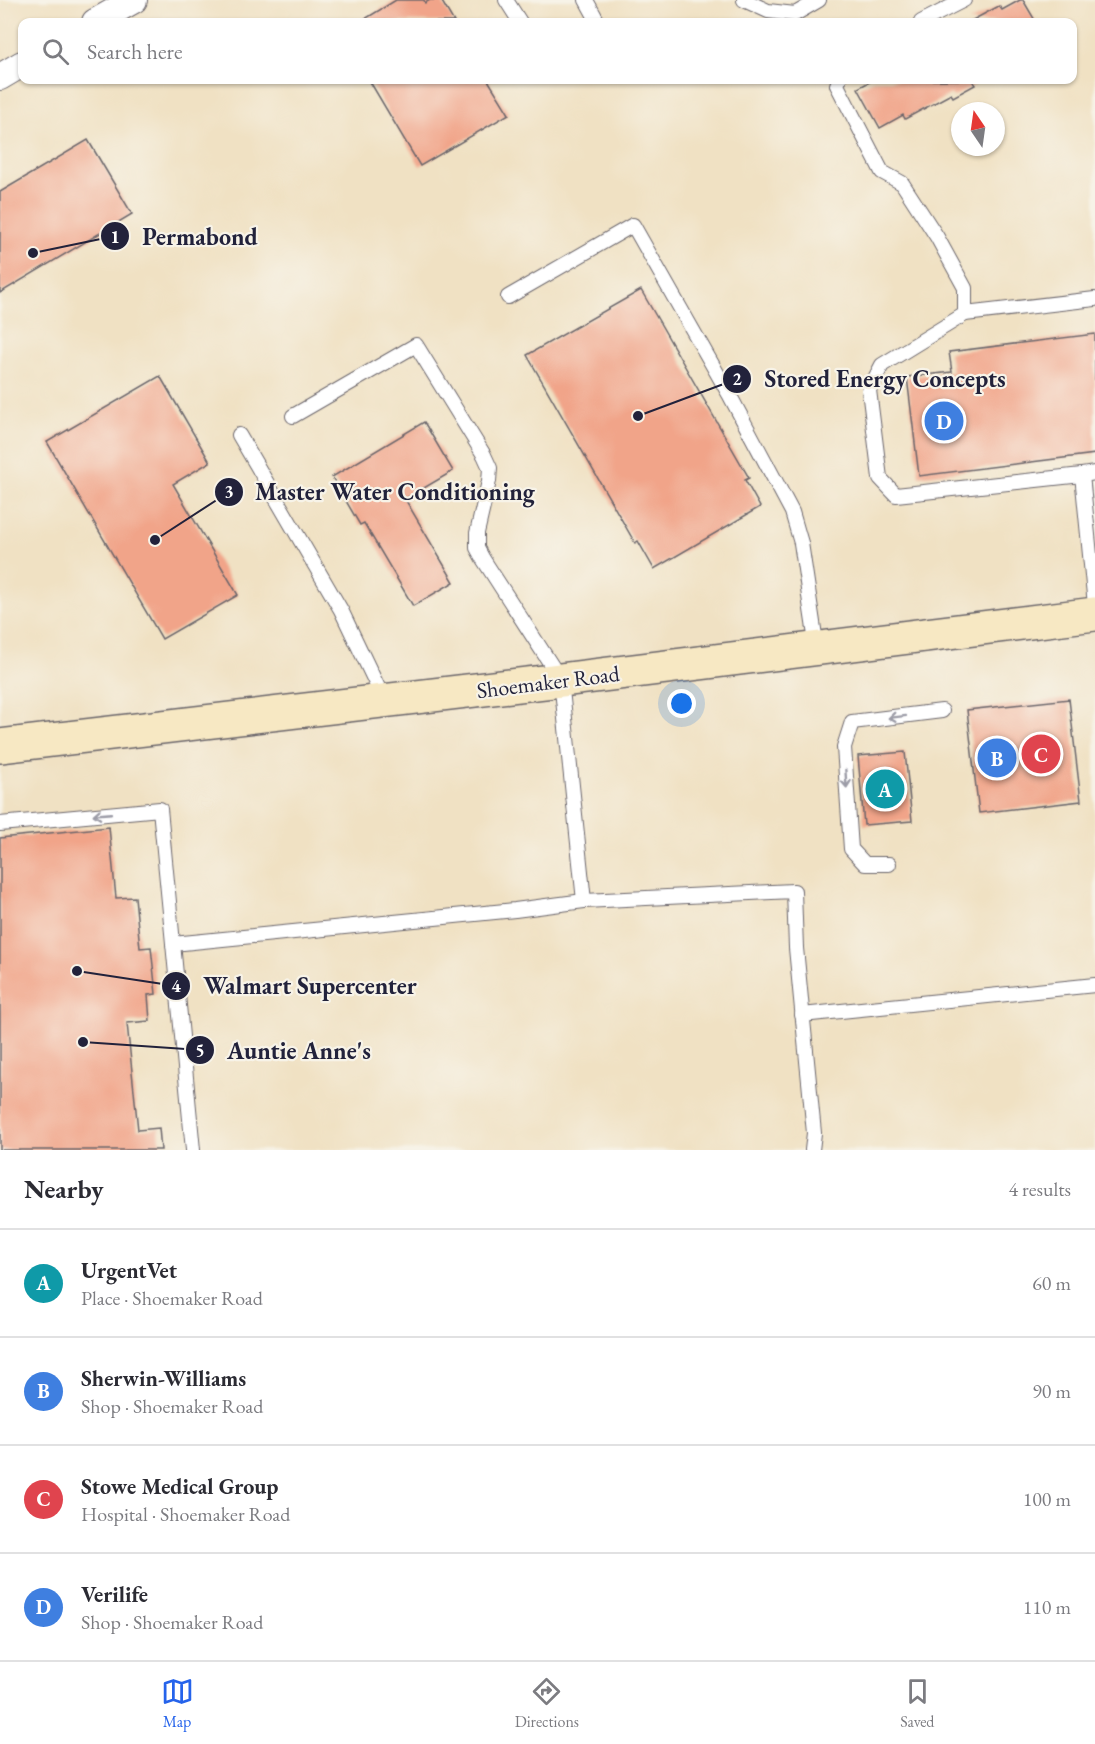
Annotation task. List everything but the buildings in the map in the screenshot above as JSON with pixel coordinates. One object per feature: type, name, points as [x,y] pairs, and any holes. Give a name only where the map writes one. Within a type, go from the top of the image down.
[{"type":"street","points":[[102,18],[134,0]]},
{"type":"street","points":[[0,77],[18,66]]},
{"type":"street","name":"Shoemaker Road","points":[[0,746],[385,702],[1095,614]]},
{"type":"lane","points":[[506,0],[517,18]]},
{"type":"lane","points":[[586,0],[596,18]]},
{"type":"lane","points":[[744,0],[768,11],[795,14],[819,0]]},
{"type":"lane","points":[[929,18],[964,0]]},
{"type":"lane","points":[[837,84],[882,172],[902,183],[943,247],[965,288],[964,314]]},
{"type":"lane","points":[[508,297],[633,225],[735,405],[792,512],[801,543],[817,649]]},
{"type":"lane","points":[[1095,299],[964,314],[882,365],[869,390],[880,478],[896,495],[1088,474],[1095,605]]},
{"type":"lane","points":[[293,416],[416,345],[479,445],[490,468],[477,533],[477,548],[561,680],[584,901]]},
{"type":"lane","points":[[239,435],[341,610],[385,702]]},
{"type":"lane","points":[[889,864],[865,864],[851,849],[844,747],[852,722],[942,711]]},
{"type":"lane","points":[[0,824],[160,809],[193,1150]]},
{"type":"lane","points":[[173,944],[584,901],[794,891],[796,948],[814,1133],[812,1150]]},
{"type":"lane","points":[[802,1015],[1095,985]]},
{"type":"place","name":"Permabond","points":[[33,253]]},
{"type":"place","name":"Stored Energy Concepts","points":[[638,416]]},
{"type":"place","name":"Verilife","points":[[944,421]]},
{"type":"place","name":"Master Water Conditioning","points":[[155,540]]},
{"type":"place","name":"Stowe Medical Group","points":[[1041,754]]},
{"type":"place","name":"Sherwin-Williams","points":[[997,758]]},
{"type":"place","name":"UrgentVet","points":[[885,789]]},
{"type":"place","name":"Walmart Supercenter","points":[[77,971]]},
{"type":"place","name":"Auntie Anne's","points":[[83,1042]]}]
